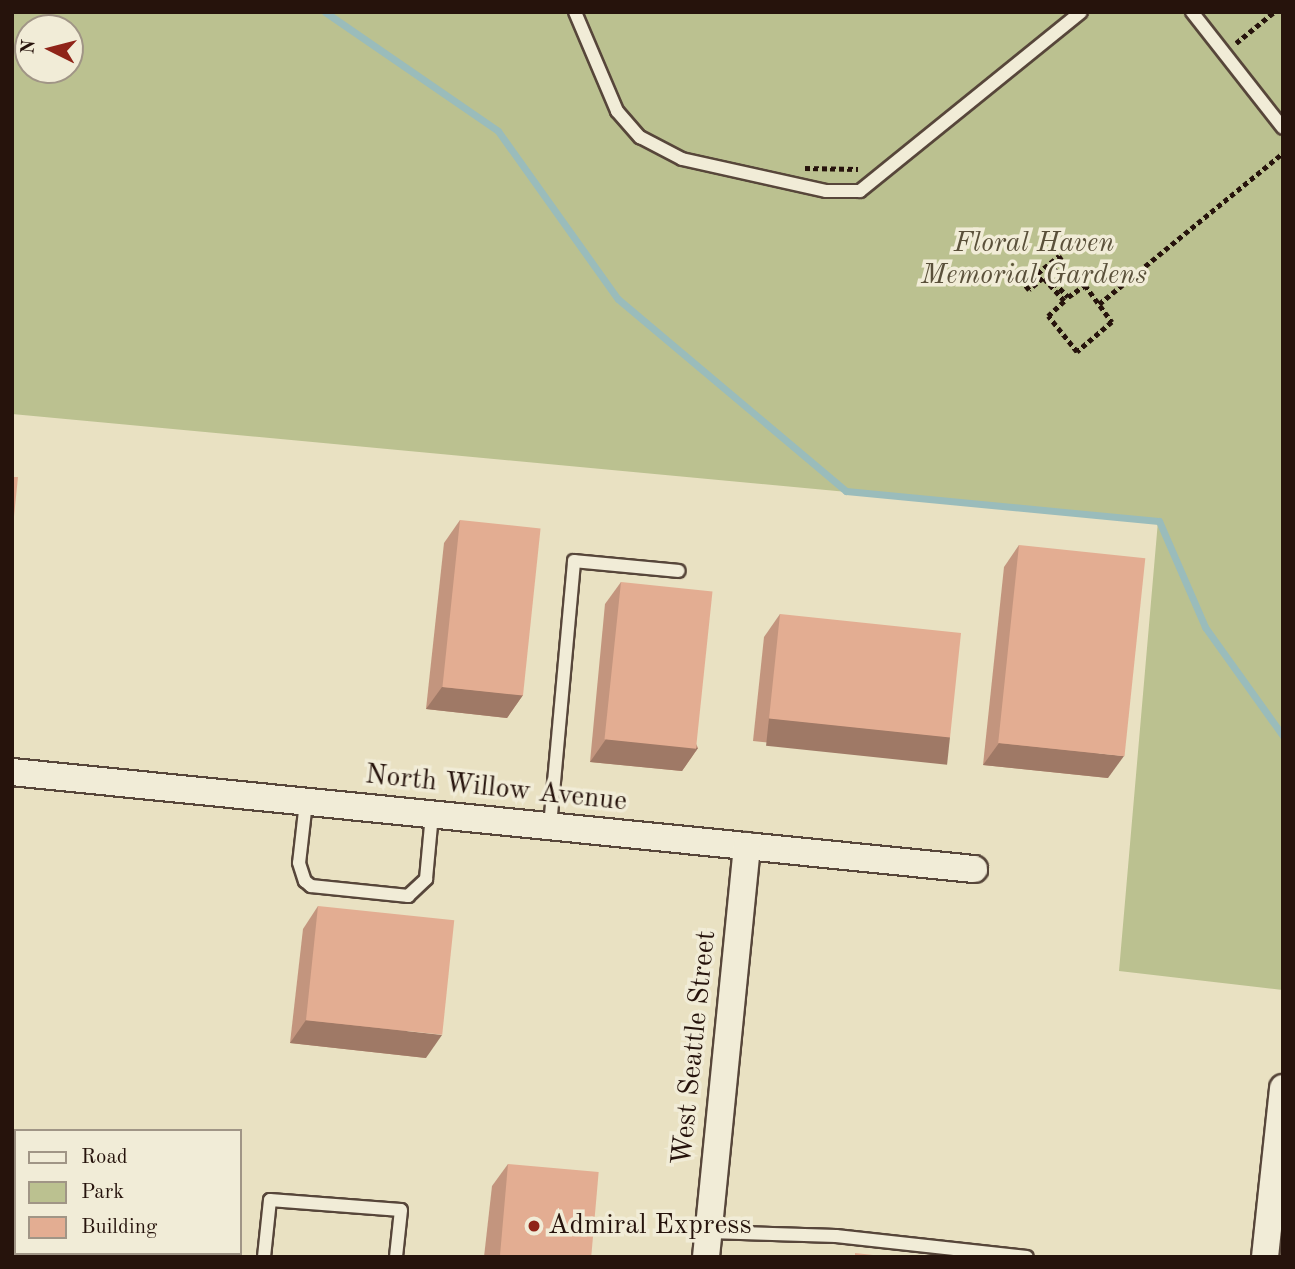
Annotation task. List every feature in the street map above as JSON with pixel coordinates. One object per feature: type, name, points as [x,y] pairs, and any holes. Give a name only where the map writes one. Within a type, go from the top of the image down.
[{"type":"street","name":"North Willow Avenue","points":[[12,772],[974,869]]},
{"type":"street","name":"West Seattle Street","points":[[708,1244],[747,846]]},
{"type":"street","points":[[1265,1257],[1279,1183],[1283,1087]]},
{"type":"lane","points":[[575,12],[617,111],[640,137],[682,159],[826,191],[860,191],[1081,12]]},
{"type":"lane","points":[[1192,12],[1283,128]]},
{"type":"lane","points":[[550,826],[574,561],[679,571]]},
{"type":"lane","points":[[306,802],[299,863],[305,881],[311,886],[394,895],[408,896],[426,879],[432,814]]},
{"type":"lane","points":[[264,1257],[270,1200],[401,1210],[397,1257]]},
{"type":"lane","points":[[708,1244],[836,1236],[1027,1257]]},
{"type":"path","points":[[1230,48],[1273,12]]},
{"type":"path","points":[[1099,304],[1283,153]]},
{"type":"path","points":[[799,170],[811,165],[870,170]]},
{"type":"path","points":[[1059,256],[1063,262],[1048,276],[1068,297],[1084,285],[1099,304],[1112,322],[1077,352],[1048,316],[1064,300],[1043,278],[1029,290],[1024,284],[1059,256]]},
{"type":"green space","name":"Floral Haven Memorial Gardens","points":[[12,12],[1283,12],[1283,990],[1119,971],[1158,521],[12,414]]},
{"type":"building","points":[[12,477],[18,477],[12,536]]},
{"type":"building","points":[[460,520],[541,528],[523,696],[442,687]]},
{"type":"building","points":[[1019,545],[1145,558],[1125,756],[998,743]]},
{"type":"building","points":[[621,582],[712,592],[696,749],[604,739]]},
{"type":"building","points":[[780,614],[961,633],[950,737],[769,718]]},
{"type":"building","points":[[318,906],[454,920],[442,1035],[306,1020]]},
{"type":"building","name":"Admiral Express","points":[[508,1164],[599,1172],[591,1257],[500,1257]]},
{"type":"building","points":[[14,1184],[14,1255],[80,1255],[12,1257]]},
{"type":"building","points":[[855,1253],[891,1257],[855,1257]]},
{"type":"waterway","points":[[325,12],[498,131],[618,299],[846,491],[1159,521],[1205,627],[1283,736]]},
{"type":"place","name":"Admiral Express","points":[[534,1226]]}]
